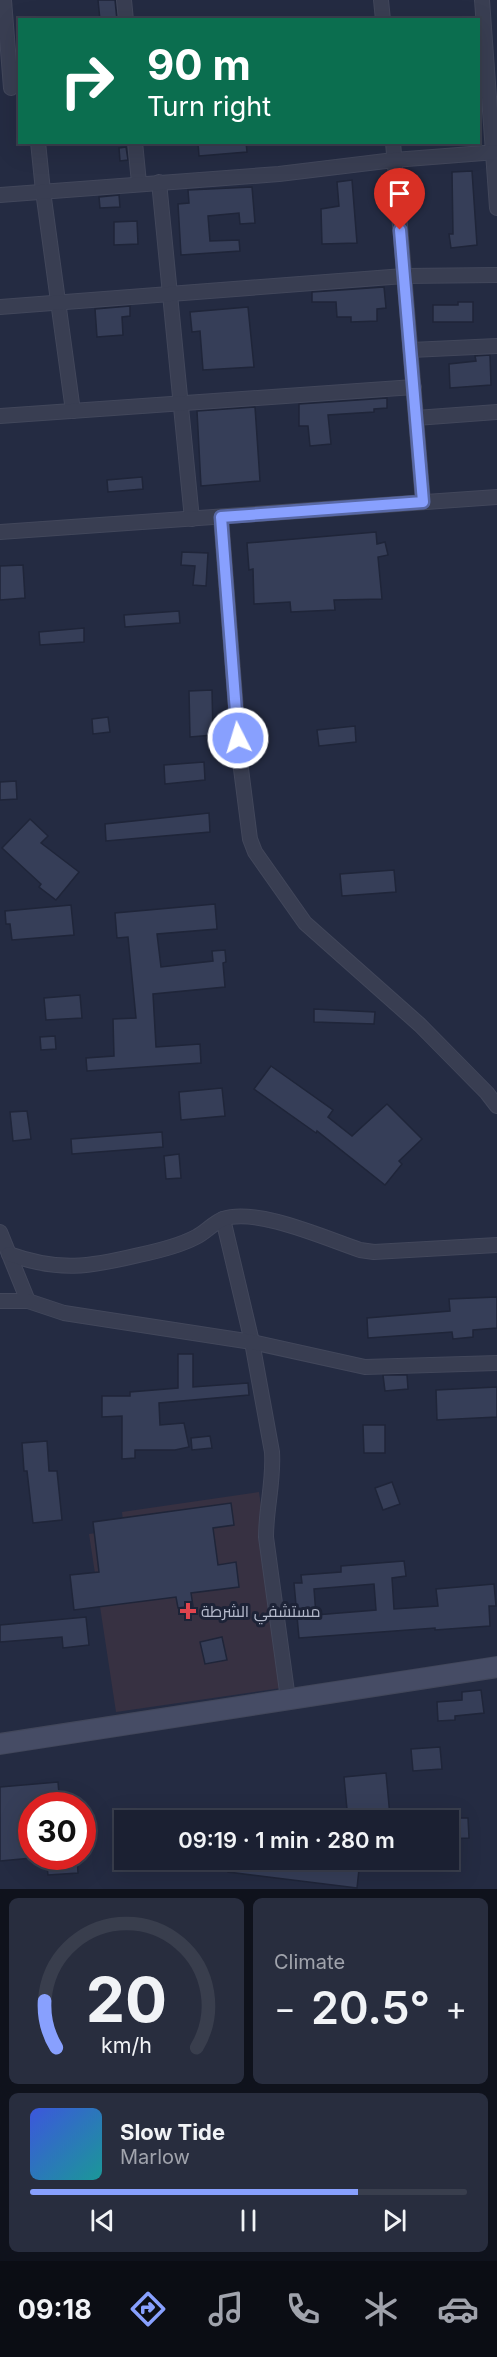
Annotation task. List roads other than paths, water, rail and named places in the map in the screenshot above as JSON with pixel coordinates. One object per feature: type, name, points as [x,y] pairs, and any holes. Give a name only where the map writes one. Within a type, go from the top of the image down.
[{"type":"main road","points":[[0,1744],[497,1667]]},
{"type":"street","points":[[4,0],[10,88]]},
{"type":"street","points":[[124,0],[126,18]]},
{"type":"street","points":[[381,0],[382,18]]},
{"type":"street","points":[[482,0],[490,25],[482,49],[493,86],[497,208]]},
{"type":"street","points":[[38,144],[73,411]]},
{"type":"street","points":[[135,144],[139,183]]},
{"type":"street","points":[[393,144],[423,502]]},
{"type":"street","points":[[0,195],[279,174],[394,160],[495,152]]},
{"type":"street","points":[[159,182],[192,519]]},
{"type":"street","points":[[0,307],[404,276],[497,274]]},
{"type":"street","points":[[411,350],[497,346]]},
{"type":"street","points":[[0,416],[414,387]]},
{"type":"street","points":[[416,418],[497,412]]},
{"type":"street","points":[[0,532],[497,497]]},
{"type":"street","points":[[221,517],[240,761],[250,839],[255,852],[305,923],[420,1025],[497,1106]]},
{"type":"street","points":[[9,1254],[52,1266],[82,1267],[167,1248],[196,1238],[223,1219],[248,1217],[270,1219],[360,1250],[374,1252],[497,1245]]},
{"type":"street","points":[[223,1219],[252,1342],[272,1452],[273,1468],[266,1519],[266,1537],[288,1699]]},
{"type":"street","points":[[0,1232],[28,1301]]},
{"type":"street","points":[[0,1301],[28,1301],[74,1315],[252,1342],[365,1367],[497,1363]]},
{"type":"place","name":"مستشفي الشرطة","points":[[188,1611]]}]
